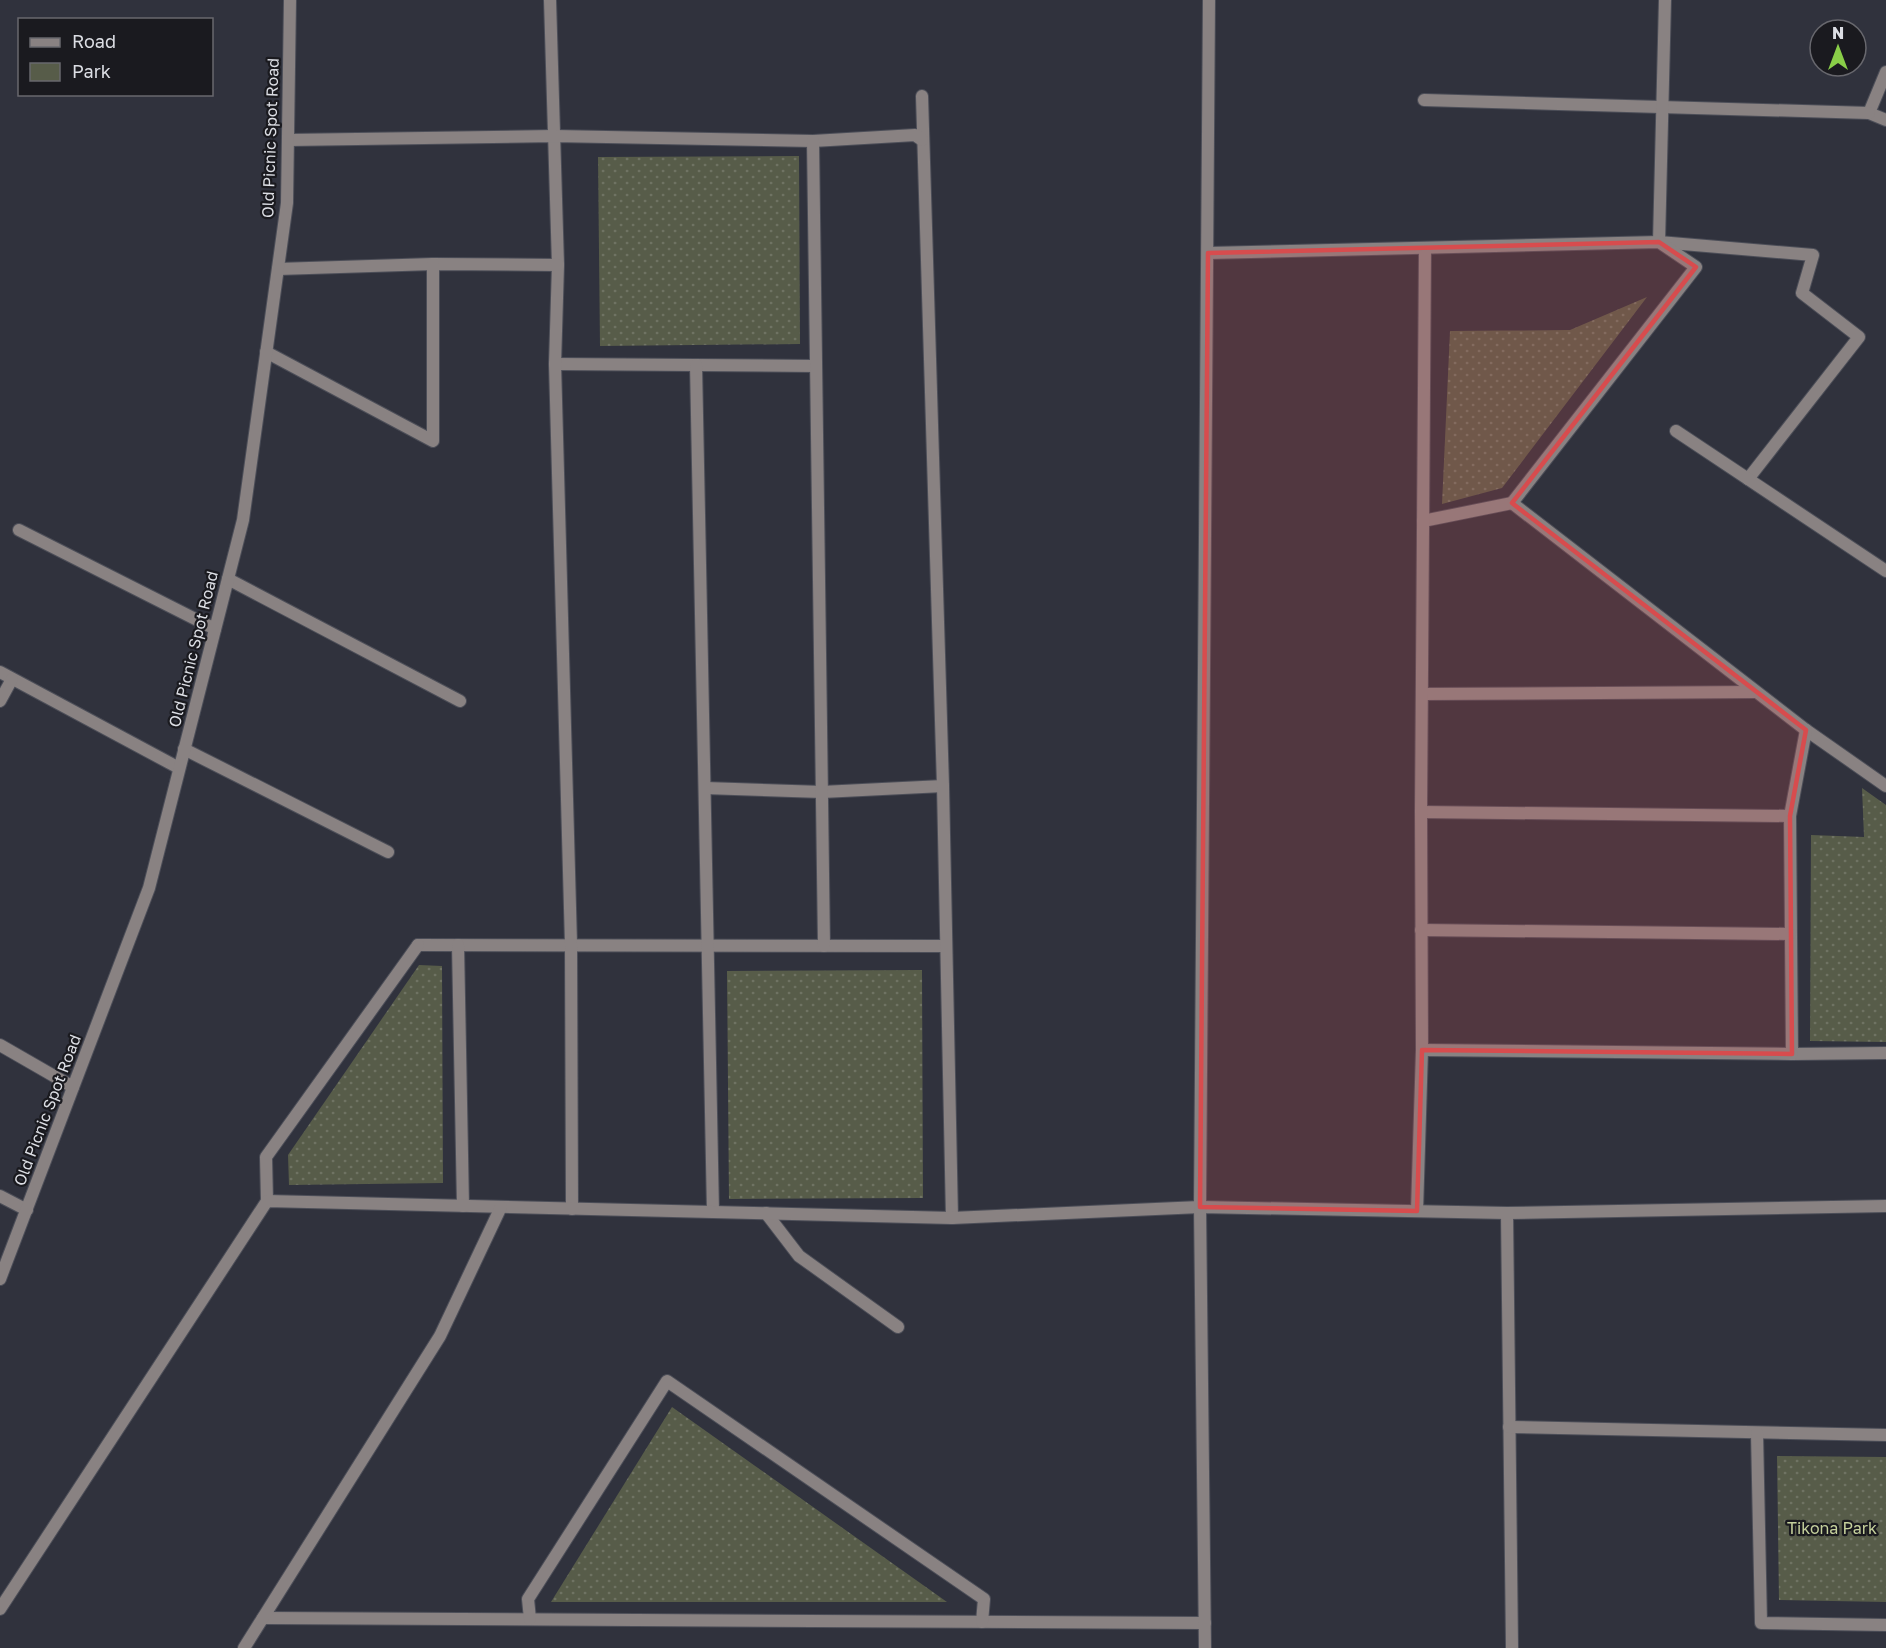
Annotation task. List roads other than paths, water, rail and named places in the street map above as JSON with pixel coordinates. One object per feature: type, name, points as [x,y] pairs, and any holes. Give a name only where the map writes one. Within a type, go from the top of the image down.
[{"type":"street","name":"Old Picnic Spot Road","points":[[0,1279],[149,888],[243,520],[287,203],[290,0]]},
{"type":"street","points":[[550,0],[558,265],[555,364],[571,944],[572,1209]]},
{"type":"street","points":[[1205,1648],[1200,1207],[1209,0]]},
{"type":"street","points":[[1659,242],[1665,0]]},
{"type":"street","points":[[1869,112],[1886,72]]},
{"type":"street","points":[[922,96],[943,786],[952,1218]]},
{"type":"street","points":[[1424,100],[1869,112],[1886,120]]},
{"type":"street","points":[[288,140],[554,136],[813,141],[915,135],[922,140]]},
{"type":"street","points":[[813,141],[824,946]]},
{"type":"street","points":[[1208,253],[1659,242],[1812,255],[1802,293],[1859,337],[1748,479]]},
{"type":"street","points":[[1423,521],[1512,503],[1696,267],[1659,242]]},
{"type":"street","points":[[1417,1211],[1422,1050],[1421,812],[1425,248]]},
{"type":"street","points":[[278,269],[433,264],[558,265]]},
{"type":"street","points":[[266,352],[433,441],[433,264]]},
{"type":"street","points":[[555,364],[816,366]]},
{"type":"street","points":[[696,365],[713,1212]]},
{"type":"street","points":[[1676,431],[1886,571]]},
{"type":"street","points":[[1512,503],[1755,692],[1886,786]]},
{"type":"street","points":[[19,530],[215,628]]},
{"type":"street","points":[[228,579],[460,701]]},
{"type":"street","points":[[0,672],[179,768]]},
{"type":"street","points":[[0,701],[12,679]]},
{"type":"street","points":[[1422,694],[1755,692]]},
{"type":"street","points":[[1792,1054],[1790,816],[1806,730]]},
{"type":"street","points":[[184,749],[388,852]]},
{"type":"street","points":[[705,788],[822,792],[943,786]]},
{"type":"street","points":[[1421,812],[1790,816]]},
{"type":"street","points":[[1421,930],[1790,934]]},
{"type":"street","points":[[0,1609],[267,1201],[266,1157],[418,945],[946,946]]},
{"type":"street","points":[[458,945],[463,1206]]},
{"type":"street","points":[[0,1045],[73,1087]]},
{"type":"street","points":[[1422,1050],[1886,1053]]},
{"type":"street","points":[[0,1196],[27,1210]]},
{"type":"street","points":[[267,1201],[952,1218],[1200,1207],[1507,1213],[1886,1206]]},
{"type":"street","points":[[244,1648],[440,1336],[501,1207]]},
{"type":"street","points":[[766,1213],[799,1256],[898,1327]]},
{"type":"street","points":[[1507,1213],[1512,1648]]},
{"type":"street","points":[[530,1619],[528,1599],[667,1381],[984,1599],[982,1622]]},
{"type":"street","points":[[1509,1427],[1886,1435]]},
{"type":"street","points":[[1757,1433],[1761,1623],[1886,1625]]},
{"type":"street","points":[[263,1618],[1205,1623]]},
{"type":"park label","name":"Tikona Park","points":[[1832,1528]]}]
